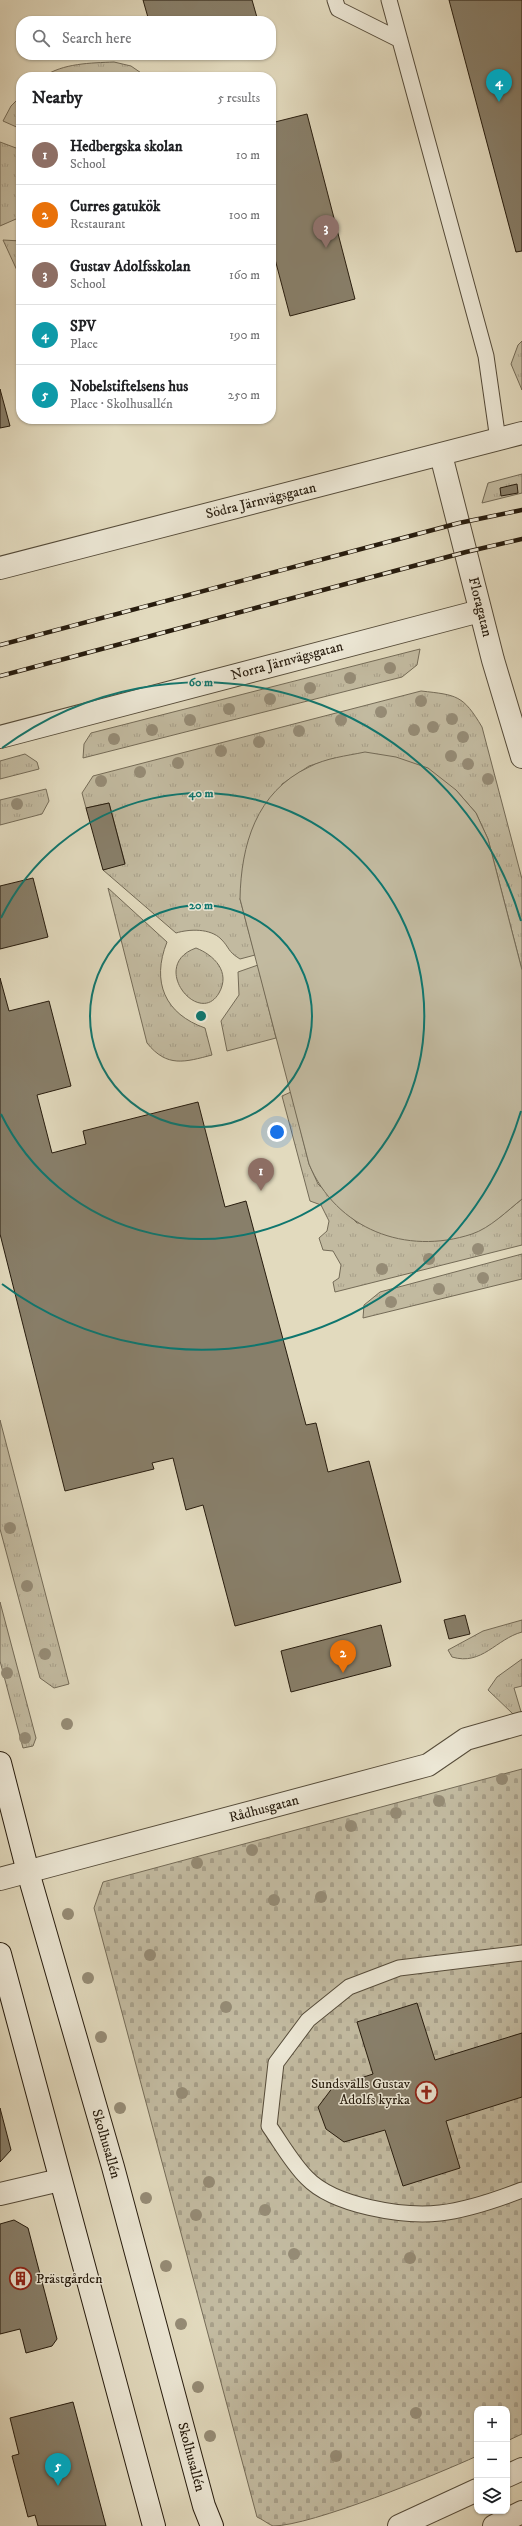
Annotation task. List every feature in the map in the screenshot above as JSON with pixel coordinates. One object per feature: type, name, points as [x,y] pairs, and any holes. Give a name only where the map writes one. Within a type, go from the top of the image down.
[{"type":"street","name":"Södra Järnvägsgatan","points":[[0,568],[522,433]]},
{"type":"street","name":"Floragatan","points":[[441,455],[450,483],[480,611],[522,757]]},
{"type":"street","name":"Norra Järnvägsgatan","points":[[0,737],[480,611]]},
{"type":"street","name":"Rådhusgatan","points":[[0,1879],[428,1765],[466,1739],[522,1723]]},
{"type":"street","name":"Skolhusallén","points":[[0,1762],[28,1872],[113,2167],[204,2506],[212,2526]]},
{"type":"street","points":[[0,1954],[154,2526]]},
{"type":"street","points":[[0,2194],[60,2180]]},
{"type":"street","points":[[510,2475],[522,2469]]},
{"type":"street","points":[[400,2526],[474,2491]]},
{"type":"street","points":[[494,2526],[522,2512]]},
{"type":"lane","points":[[335,0],[338,9],[400,40]]},
{"type":"lane","points":[[389,0],[486,356],[498,440]]},
{"type":"lane","points":[[522,1953],[399,1968],[349,1987],[308,2020],[276,2063],[269,2126],[307,2179],[343,2200],[386,2212],[440,2213],[497,2200],[522,2190]]},
{"type":"green space","points":[[114,62],[131,66],[140,72],[51,72],[68,66],[87,63]]},
{"type":"green space","points":[[16,101],[16,127],[3,121],[11,106]]},
{"type":"green space","points":[[0,142],[16,148],[16,219],[0,226]]},
{"type":"green space","points":[[3,240],[16,241],[16,268]]},
{"type":"green space","points":[[522,341],[522,390],[511,364],[518,345]]},
{"type":"green space","points":[[522,474],[522,493],[482,503],[488,483]]},
{"type":"green space","points":[[420,649],[417,665],[402,677],[83,758],[84,744],[91,733]]},
{"type":"green space","points":[[421,691],[458,698],[470,708],[482,727],[522,879],[522,970],[488,839],[476,813],[456,790],[335,758],[309,766],[282,784],[240,899],[255,955],[240,959],[231,952],[216,935],[205,931],[193,930],[176,933],[103,870],[125,863],[109,803],[86,808],[82,793],[93,776]]},
{"type":"green space","points":[[365,752],[396,757],[428,768],[456,790],[476,813],[488,839],[522,970],[522,1199],[485,1228],[472,1234],[447,1240],[422,1241],[399,1239],[376,1232],[355,1221],[337,1205],[321,1187],[309,1164],[240,899],[241,879],[248,840],[255,822],[264,806],[276,791],[291,778],[322,761]]},
{"type":"green space","points":[[25,754],[37,762],[39,769],[0,779],[0,761]]},
{"type":"green space","points":[[46,789],[49,801],[42,814],[0,825],[0,800]]},
{"type":"green space","points":[[108,888],[167,942],[162,957],[161,970],[161,983],[165,995],[171,1005],[180,1014],[191,1022],[205,1028],[212,1055],[185,1061],[169,1060],[154,1051],[147,1043]]},
{"type":"green space","points":[[196,948],[209,955],[219,965],[222,971],[223,978],[219,993],[210,1002],[200,1003],[190,999],[182,990],[177,979],[177,967],[182,956]]},
{"type":"green space","points":[[258,965],[276,1038],[227,1051],[221,1021],[239,995],[238,972]]},
{"type":"green space","points":[[291,1092],[309,1164],[318,1184],[357,1223],[500,1217],[522,1199],[522,1245],[335,1292],[333,1282],[339,1278],[341,1265],[333,1251],[323,1250],[319,1238],[327,1231],[329,1221],[321,1205],[310,1201],[282,1096]]},
{"type":"green space","points":[[522,1254],[522,1279],[363,1318],[364,1305],[380,1292]]},
{"type":"green space","points":[[0,1420],[69,1684],[54,1688],[40,1678],[0,1529]]},
{"type":"green space","points":[[0,1602],[36,1738],[33,1746],[23,1748],[0,1661]]},
{"type":"green space","points":[[522,1620],[522,1632],[513,1635],[480,1655],[463,1659],[452,1657],[448,1650],[483,1631]]},
{"type":"green space","points":[[522,1659],[522,1686],[514,1688],[522,1715],[513,1714],[488,1690],[497,1677]]},
{"type":"green space","points":[[522,1769],[522,2434],[510,2440],[510,2406],[474,2406],[474,2457],[375,2498],[315,2518],[291,2524],[273,2526],[257,2517],[94,1908],[103,1882]]},
{"type":"building","points":[[143,0],[252,0],[257,16],[148,16]]},
{"type":"building","points":[[449,0],[522,0],[522,251],[516,252]]},
{"type":"building","points":[[307,114],[355,299],[290,316],[276,263],[276,122]]},
{"type":"building","points":[[0,389],[10,426],[0,428]]},
{"type":"building","points":[[517,484],[518,493],[501,496],[500,488]]},
{"type":"building","points":[[109,803],[125,864],[103,870],[86,808]]},
{"type":"building","points":[[33,878],[48,937],[0,949],[0,886]]},
{"type":"building","points":[[0,978],[9,1011],[49,1001],[71,1086],[37,1095],[52,1153],[86,1144],[83,1131],[198,1102],[225,1207],[246,1201],[306,1425],[316,1423],[328,1472],[369,1461],[401,1582],[235,1626],[203,1505],[186,1510],[173,1458],[152,1463],[154,1469],[65,1491],[0,1234]]},
{"type":"building","points":[[465,1615],[470,1634],[449,1639],[444,1620]]},
{"type":"building","points":[[381,1625],[391,1666],[291,1692],[281,1651]]},
{"type":"building","name":"Sundsvalls Gustav Adolfs kyrka","points":[[417,2003],[435,2060],[522,2033],[522,2097],[446,2121],[460,2168],[403,2186],[385,2130],[344,2142],[326,2129],[318,2107],[333,2087],[373,2074],[357,2022]]},
{"type":"building","points":[[0,2108],[11,2150],[0,2162]]},
{"type":"building","name":"Prästgården","points":[[14,2220],[28,2228],[57,2339],[52,2346],[26,2353],[20,2329],[0,2334],[0,2224]]},
{"type":"building","points":[[73,2402],[106,2526],[38,2526],[35,2515],[28,2517],[12,2456],[19,2454],[10,2418]]},
{"type":"railway","points":[[0,645],[459,523],[522,510]]},
{"type":"railway","points":[[0,676],[466,552],[522,539]]},
{"type":"place","name":"SPV","points":[[499,102]]},
{"type":"place","name":"Gustav Adolfsskolan","points":[[326,248]]},
{"type":"place","name":"Hedbergska skolan","points":[[261,1191]]},
{"type":"place","name":"Curres gatukök","points":[[343,1673]]},
{"type":"place","name":"Sundsvalls Gustav Adolfs kyrka","points":[[426,2092]]},
{"type":"place","name":"Prästgården","points":[[21,2279]]},
{"type":"place","name":"Nobelstiftelsens hus","points":[[58,2486]]}]
